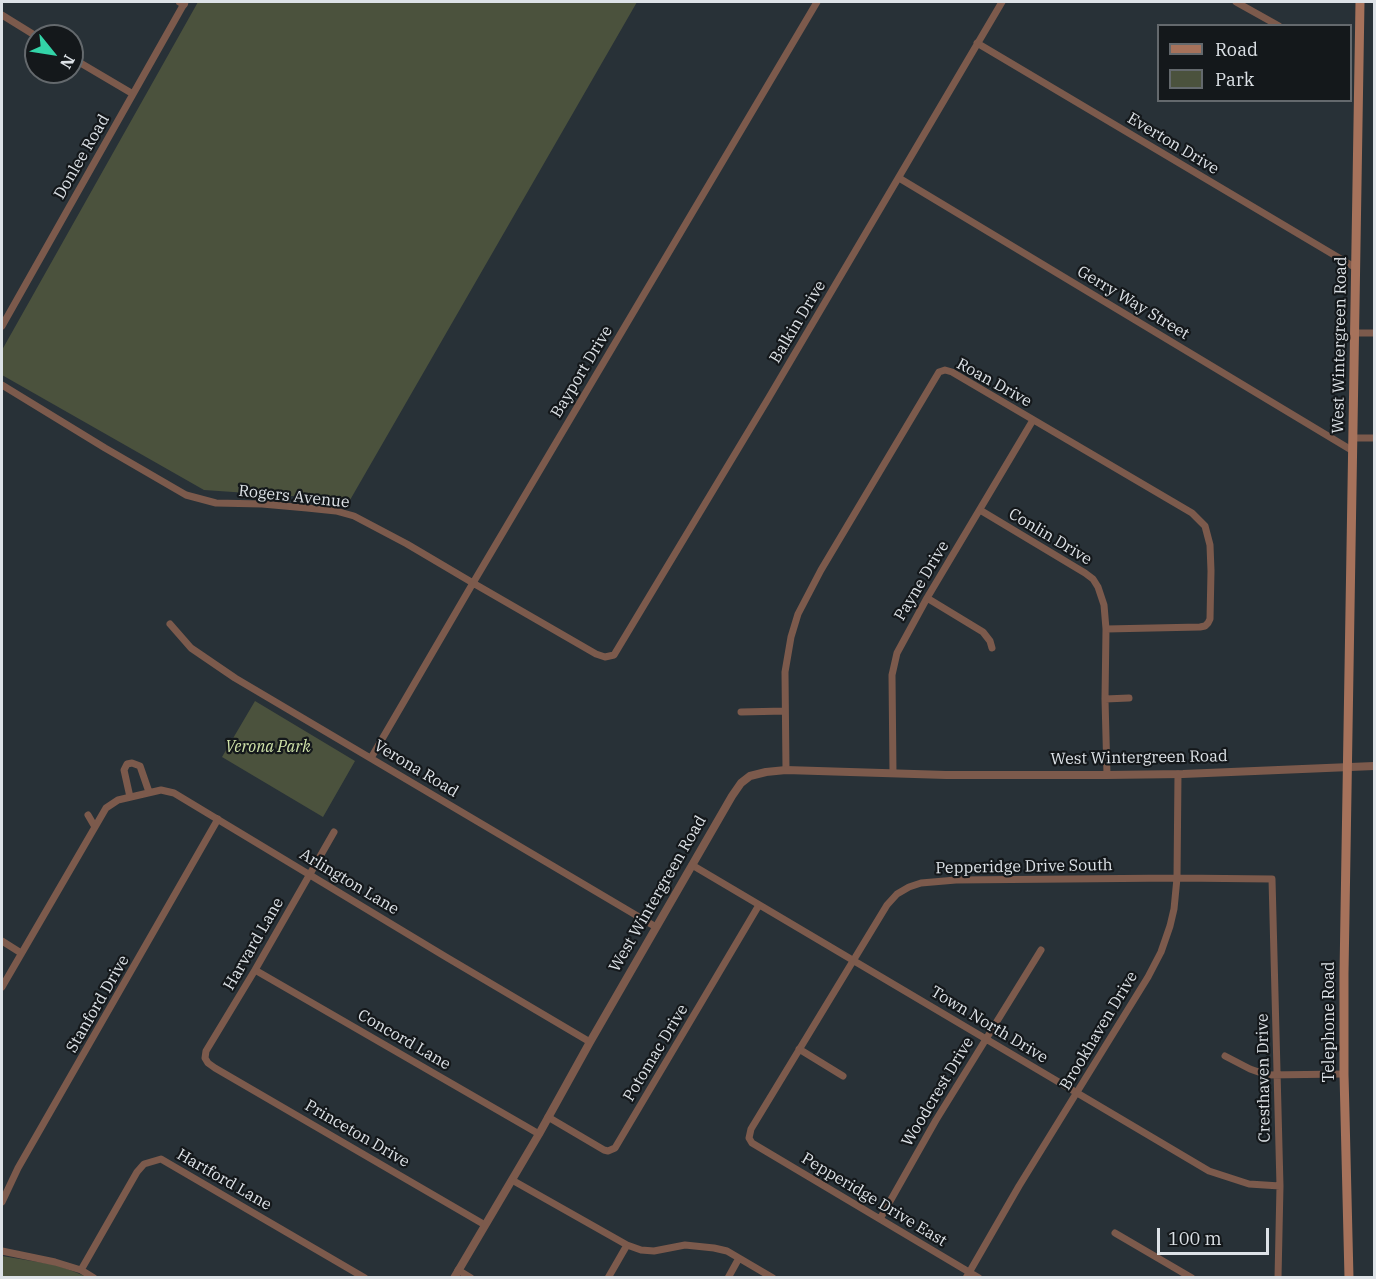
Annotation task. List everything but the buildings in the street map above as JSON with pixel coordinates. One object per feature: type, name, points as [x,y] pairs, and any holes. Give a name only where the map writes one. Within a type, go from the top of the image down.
[{"type":"main road","name":"West Wintergreen Road","points":[[1348,766],[1360,2]]},
{"type":"main road","name":"Telephone Road","points":[[1348,766],[1344,1074],[1349,1278]]},
{"type":"street","name":"Donlee Road","points":[[2,326],[183,2]]},
{"type":"street","name":"Bayport Drive","points":[[371,758],[817,2]]},
{"type":"street","name":"Balkin Drive","points":[[614,655],[1002,2]]},
{"type":"street","points":[[1236,2],[1275,24]]},
{"type":"street","points":[[2,15],[24,29]]},
{"type":"street","name":"Everton Drive","points":[[977,44],[1356,268]]},
{"type":"street","points":[[84,65],[133,94]]},
{"type":"street","points":[[1352,67],[1360,71]]},
{"type":"street","name":"Gerry Way Street","points":[[899,178],[1353,451]]},
{"type":"street","points":[[1355,333],[1374,333]]},
{"type":"street","name":"Roan Drive","points":[[786,770],[785,672],[791,637],[798,614],[821,570],[939,372],[945,370],[952,372],[1192,513],[1205,526],[1210,545],[1211,571],[1208,623],[1200,627],[1106,629]]},
{"type":"street","name":"Rogers Avenue","points":[[2,385],[186,495],[216,503],[307,508],[336,511],[354,516],[407,544],[596,654],[606,657],[614,655]]},
{"type":"street","name":"Payne Drive","points":[[893,773],[892,675],[900,645],[1033,420]]},
{"type":"street","points":[[1354,438],[1374,438]]},
{"type":"street","name":"Conlin Drive","points":[[980,510],[1085,573],[1093,579],[1102,596],[1106,629],[1107,775]]},
{"type":"street","points":[[927,598],[983,632],[992,648]]},
{"type":"street","name":"Verona Road","points":[[170,624],[191,648],[235,678],[656,927]]},
{"type":"street","points":[[1105,699],[1129,698]]},
{"type":"street","points":[[741,712],[785,711]]},
{"type":"street","points":[[130,797],[123,770],[127,764],[140,766],[149,792]]},
{"type":"street","points":[[1348,766],[1374,766]]},
{"type":"street","name":"West Wintergreen Road","points":[[456,1274],[549,1117],[692,865],[741,783],[750,776],[786,770],[946,775],[1107,775],[1348,766]]},
{"type":"street","name":"Brookhaven Drive","points":[[967,1274],[1161,952],[1174,909],[1177,878],[1178,774]]},
{"type":"street","name":"Arlington Lane","points":[[2,987],[106,808],[118,800],[161,790],[174,793],[590,1042]]},
{"type":"street","points":[[88,815],[95,827]]},
{"type":"street","name":"Stanford Drive","points":[[2,1202],[18,1168],[218,819]]},
{"type":"street","name":"Harvard Lane","points":[[214,1068],[207,1063],[206,1051],[334,832]]},
{"type":"street","name":"Town North Drive","points":[[692,865],[1209,1172],[1249,1184],[1280,1186]]},
{"type":"street","name":"Pepperidge Drive South","points":[[756,1145],[750,1141],[749,1134],[799,1049],[892,899],[909,887],[921,883],[956,880],[1272,879]]},
{"type":"street","name":"Cresthaven Drive","points":[[1272,879],[1280,1186],[1278,1278]]},
{"type":"street","name":"Potomac Drive","points":[[549,1117],[604,1150],[615,1148],[759,905]]},
{"type":"street","points":[[2,941],[21,953]]},
{"type":"street","name":"Woodcrest Drive","points":[[880,1218],[936,1120],[1041,950]]},
{"type":"street","name":"Concord Lane","points":[[255,970],[539,1134]]},
{"type":"street","points":[[799,1049],[843,1076]]},
{"type":"street","points":[[1225,1056],[1267,1075],[1344,1074]]},
{"type":"street","name":"Princeton Drive","points":[[214,1068],[485,1225]]},
{"type":"street","name":"Pepperidge Drive East","points":[[756,1145],[880,1218],[967,1274],[979,1278]]},
{"type":"street","name":"Hartford Lane","points":[[81,1270],[137,1172],[144,1164],[161,1159],[365,1278]]},
{"type":"street","points":[[512,1180],[627,1245],[641,1250],[654,1251],[685,1245],[727,1251],[773,1278]]},
{"type":"street","points":[[1115,1233],[1191,1278]]},
{"type":"street","points":[[608,1278],[627,1245]]},
{"type":"street","points":[[2,1251],[55,1262],[81,1270],[94,1278]]},
{"type":"street","points":[[728,1278],[739,1258]]},
{"type":"street","points":[[456,1274],[471,1278]]},
{"type":"green space","points":[[198,2],[637,2],[350,500],[204,490],[2,375],[2,350]]},
{"type":"green space","name":"Verona Park","points":[[255,701],[355,761],[323,817],[222,757]]},
{"type":"green space","points":[[2,1256],[56,1265],[87,1277],[2,1277]]}]
